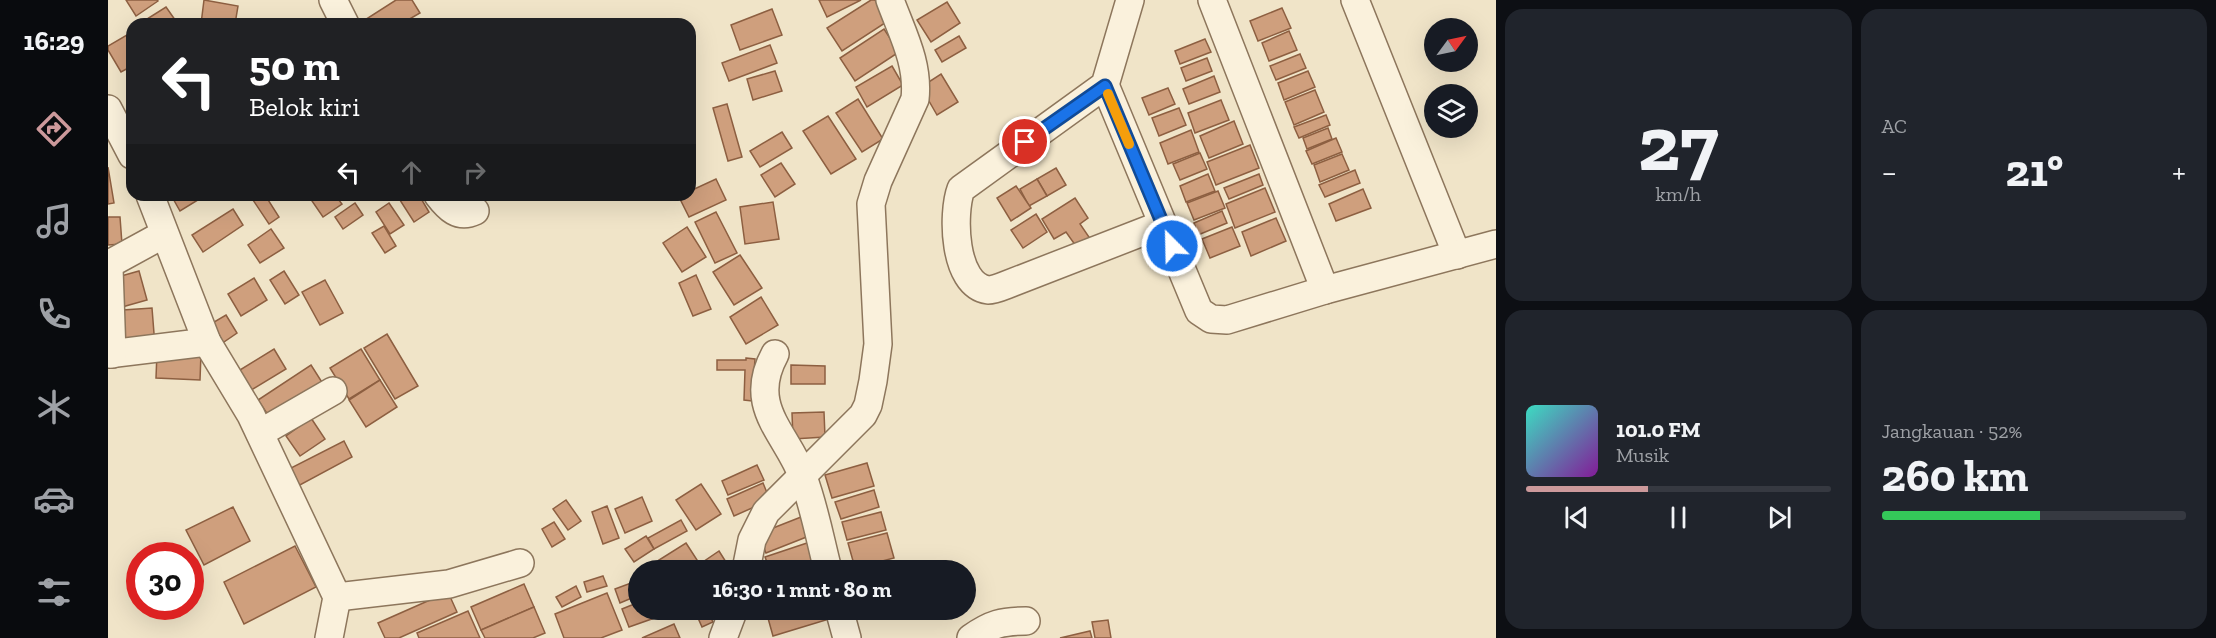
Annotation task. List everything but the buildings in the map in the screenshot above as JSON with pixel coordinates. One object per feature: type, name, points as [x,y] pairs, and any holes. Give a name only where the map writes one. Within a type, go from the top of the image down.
[{"type":"street","points":[[333,0],[342,18]]},
{"type":"street","points":[[748,560],[752,540],[766,512],[863,415],[868,405],[878,344],[871,204],[878,181],[915,99],[917,88],[912,57],[890,0]]},
{"type":"street","points":[[1130,0],[1105,86],[961,189],[956,213],[960,257],[968,277],[977,285],[989,290],[1162,224]]},
{"type":"street","points":[[1212,0],[1325,290]]},
{"type":"street","points":[[1355,0],[1457,255]]},
{"type":"street","points":[[1105,86],[1199,311],[1211,319],[1227,320],[1325,290],[1496,243]]},
{"type":"street","points":[[108,109],[122,146]]},
{"type":"street","points":[[152,201],[207,342],[260,433],[337,597],[329,638]]},
{"type":"street","points":[[444,201],[454,212],[464,215],[475,211]]},
{"type":"street","points":[[164,234],[111,263],[109,268],[110,354],[207,342]]},
{"type":"street","points":[[775,354],[767,369],[764,384],[765,401],[779,434],[802,476],[825,560]]},
{"type":"street","points":[[260,433],[333,391]]},
{"type":"street","points":[[337,597],[449,584],[520,563]]},
{"type":"street","points":[[723,638],[730,620]]},
{"type":"street","points":[[842,620],[847,638]]},
{"type":"street","points":[[971,638],[987,627],[1001,622],[1026,621]]},
{"type":"slow traffic","points":[[1108,94],[1129,144]]},
{"type":"route","points":[[1025,142],[1105,86],[1172,246]]}]
